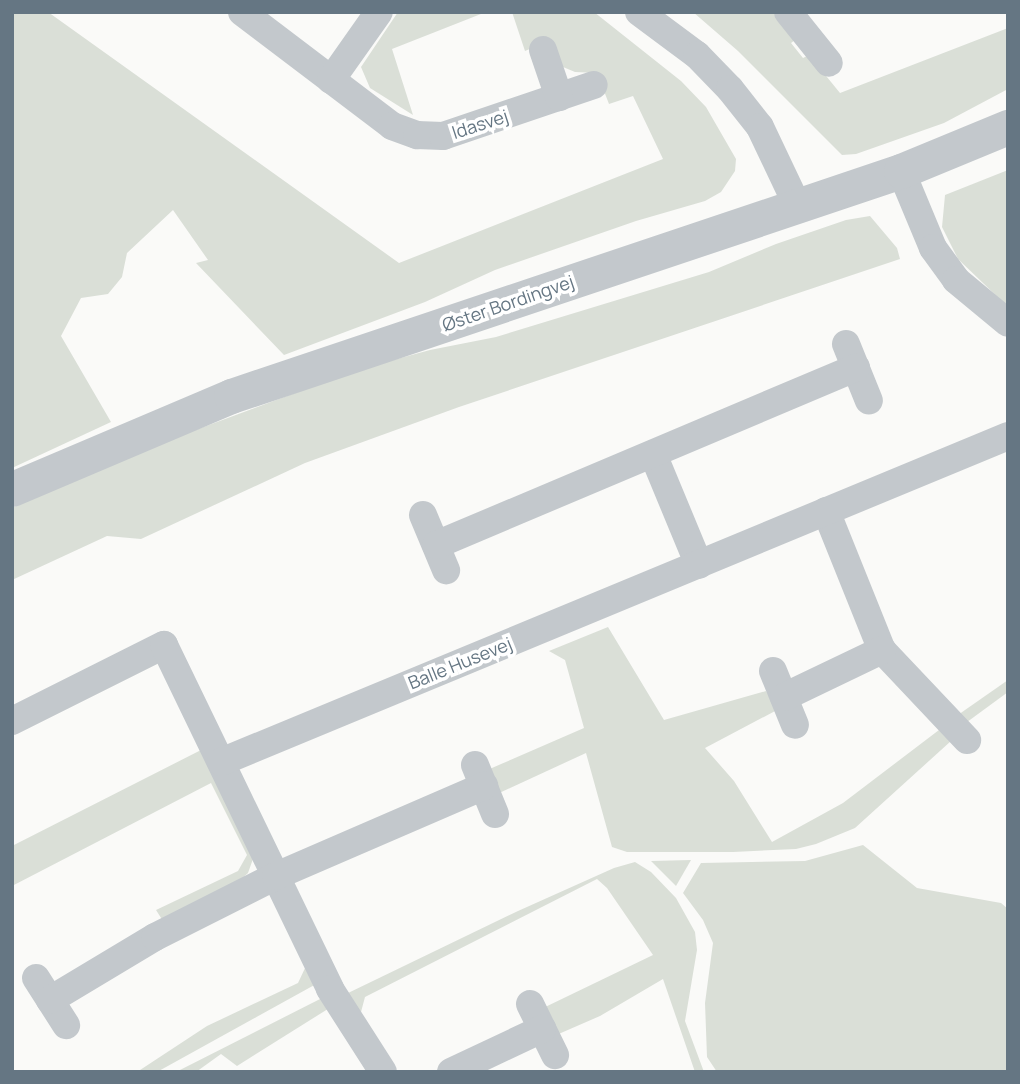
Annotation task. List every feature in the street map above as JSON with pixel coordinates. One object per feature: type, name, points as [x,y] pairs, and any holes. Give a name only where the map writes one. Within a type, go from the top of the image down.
[{"type":"street","name":"Idasvej","points":[[242,12],[392,126],[417,135],[443,136],[594,85]]},
{"type":"street","points":[[331,80],[379,12]]},
{"type":"street","points":[[649,15],[697,55],[760,127],[797,205]]},
{"type":"street","points":[[804,17],[829,63]]},
{"type":"street","points":[[543,50],[559,97]]},
{"type":"street","name":"Øster Bordingvej","points":[[12,489],[231,396],[901,171],[1008,127]]},
{"type":"street","points":[[901,171],[933,248],[956,280],[1008,323]]},
{"type":"street","points":[[423,515],[441,558],[851,356],[869,401]]},
{"type":"street","name":"Balle Husevej","points":[[221,762],[1008,436]]},
{"type":"street","points":[[653,454],[699,565]]},
{"type":"street","points":[[827,511],[882,650],[967,740]]},
{"type":"street","points":[[12,721],[164,645],[330,989],[383,1072]]},
{"type":"street","points":[[784,697],[882,650]]},
{"type":"street","points":[[773,671],[795,725]]},
{"type":"street","points":[[66,1025],[43,989],[155,937],[480,775],[495,814]]},
{"type":"street","points":[[530,1004],[555,1055]]},
{"type":"street","points":[[451,1072],[542,1029]]},
{"type":"shaded area","points":[[12,12],[48,12],[399,263],[663,159],[633,96],[609,104],[597,73],[575,72],[563,67],[551,40],[525,51],[512,12],[594,12],[681,81],[706,107],[736,159],[735,171],[721,192],[705,201],[636,221],[495,270],[425,302],[284,355],[196,263],[208,260],[173,210],[127,253],[122,277],[108,294],[81,298],[61,336],[111,422],[12,468]]},
{"type":"shaded area","points":[[398,12],[486,12],[392,49],[413,115],[370,88],[361,67]]},
{"type":"shaded area","points":[[693,12],[773,12],[798,38],[791,43],[803,58],[809,55],[840,93],[1008,28],[1008,89],[944,123],[856,154],[842,155],[738,51]]},
{"type":"shaded area","points":[[1008,170],[1008,307],[958,259],[942,227],[945,195]]},
{"type":"shaded area","points":[[870,216],[897,248],[900,259],[459,407],[305,463],[141,539],[107,536],[12,580],[12,508],[147,448],[360,369],[430,350],[496,337],[709,272],[776,244],[846,220]]},
{"type":"shaded area","points":[[608,627],[664,720],[766,691],[777,710],[705,748],[734,781],[772,842],[843,803],[939,730],[951,741],[855,828],[816,844],[796,849],[733,852],[627,852],[612,847],[586,753],[497,794],[485,771],[584,728],[565,660],[549,651]]},
{"type":"shaded area","points":[[1008,680],[1008,692],[963,725],[955,717]]},
{"type":"shaded area","points":[[203,749],[254,856],[248,873],[238,882],[163,921],[156,910],[238,871],[247,855],[211,783],[12,886],[12,846]]},
{"type":"shaded area","points":[[863,845],[917,888],[1001,903],[1008,909],[1008,1072],[717,1072],[707,1057],[705,1003],[713,943],[703,920],[683,893],[701,863],[805,861]]},
{"type":"shaded area","points":[[691,860],[676,886],[651,861]]},
{"type":"shaded area","points":[[635,862],[651,872],[676,898],[695,932],[697,950],[685,1021],[704,1072],[695,1072],[663,979],[600,1016],[554,1036],[539,1010],[653,955],[607,888],[597,879],[365,997],[361,1012],[346,994],[518,911],[614,868]]},
{"type":"shaded area","points":[[306,966],[318,983],[157,1072],[137,1072],[207,1026],[298,983]]},
{"type":"shaded area","points":[[324,997],[331,1007],[237,1066],[221,1054],[196,1072],[176,1072]]}]
